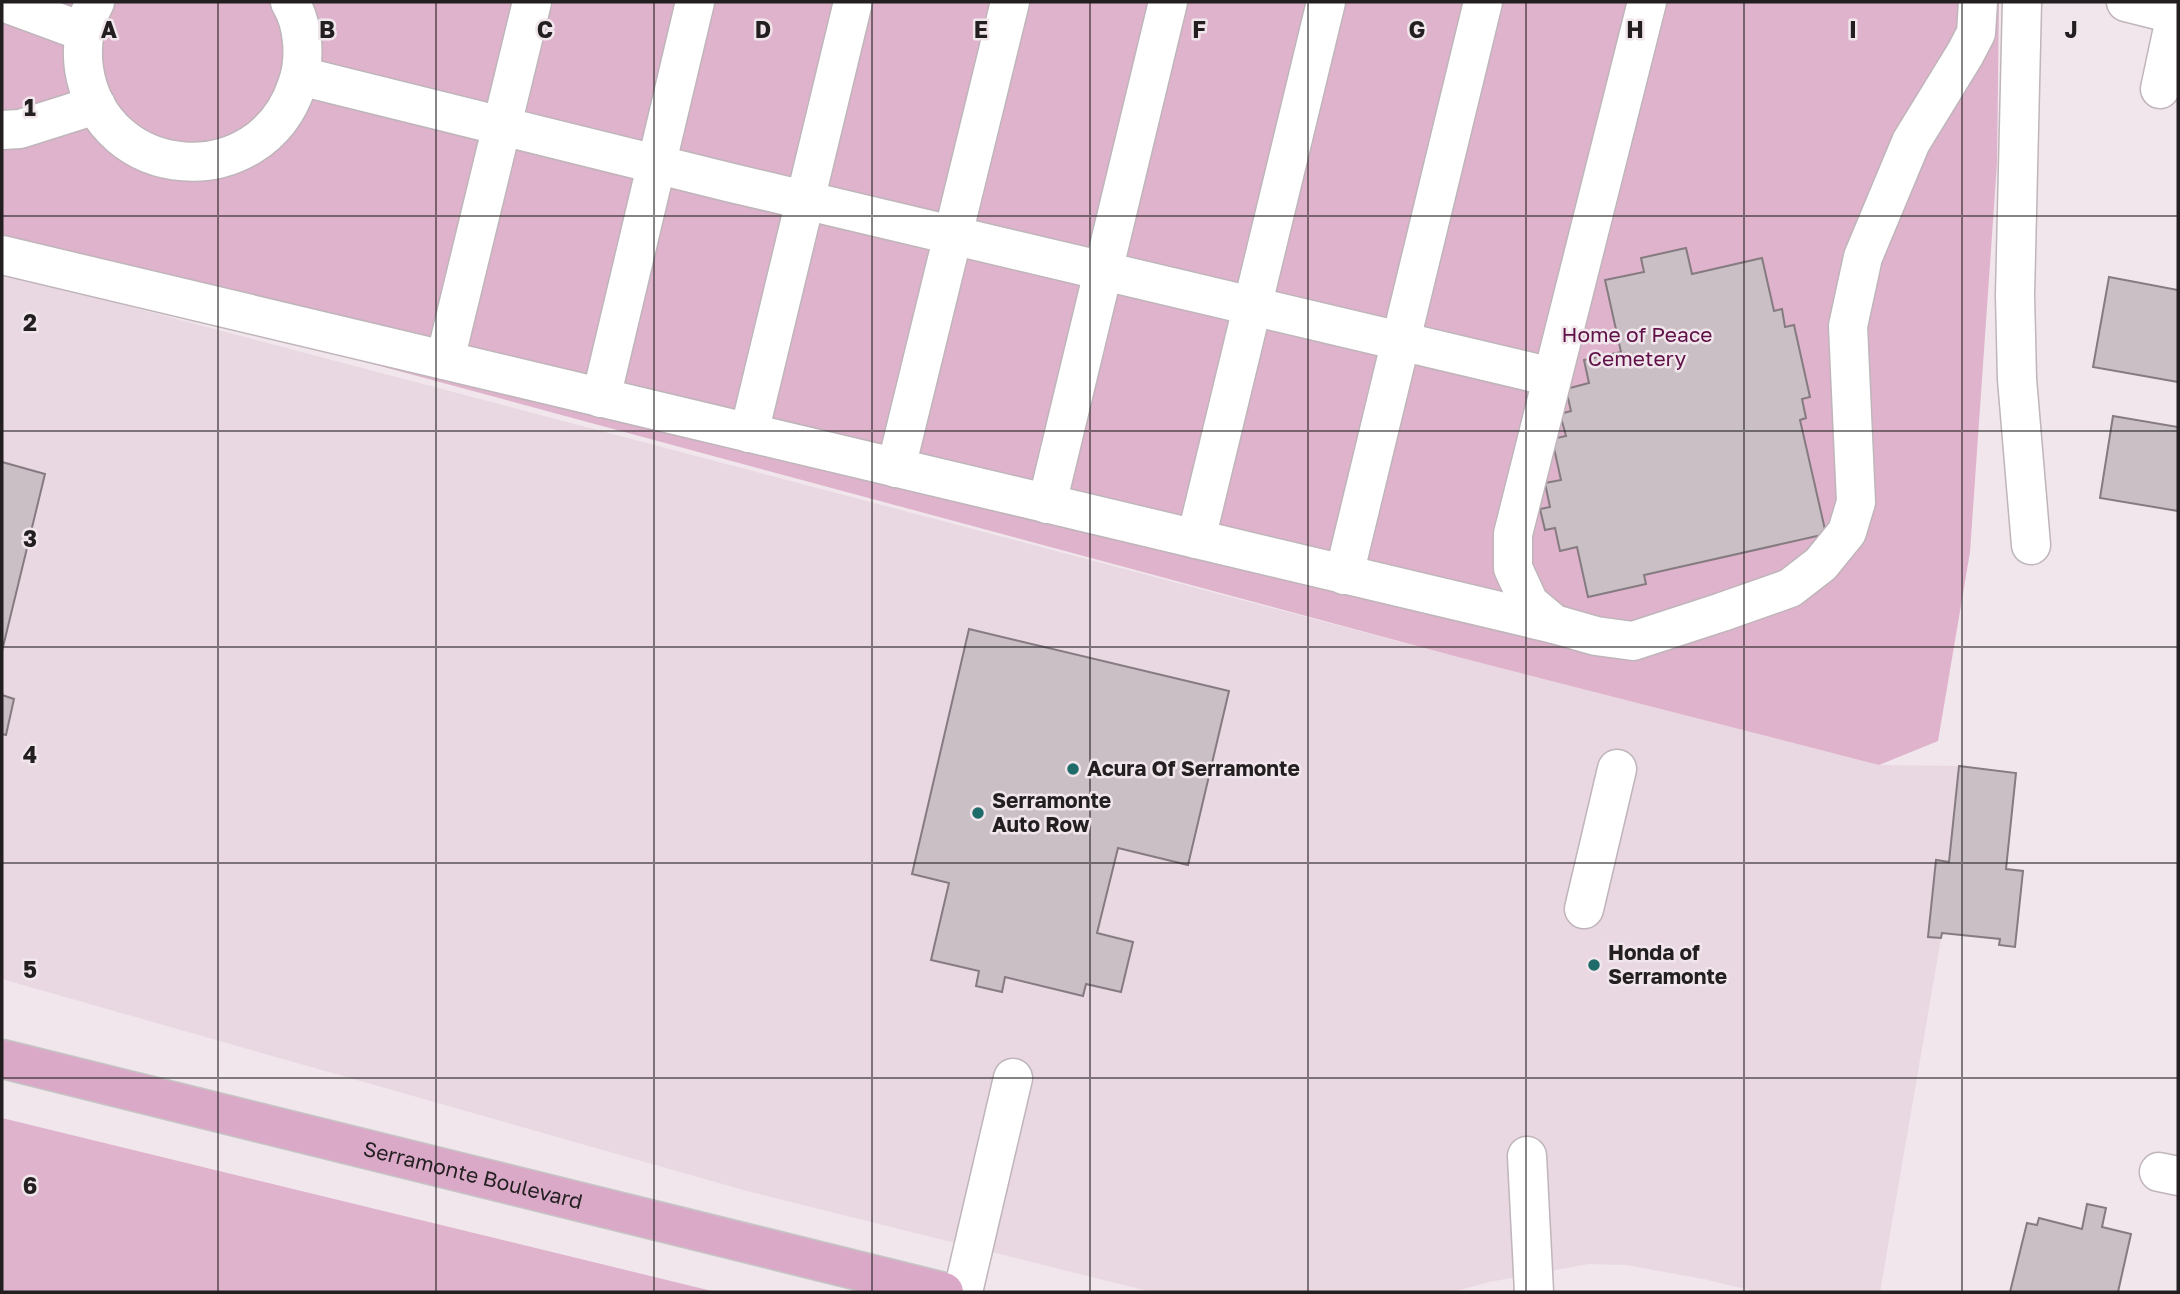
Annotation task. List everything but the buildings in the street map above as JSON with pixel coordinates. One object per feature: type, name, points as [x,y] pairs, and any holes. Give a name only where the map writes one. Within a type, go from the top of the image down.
[{"type":"main road","name":"Serramonte Boulevard","points":[[2,1059],[944,1292]]},
{"type":"lane","points":[[4,2],[90,17],[82,57],[86,82],[96,105],[110,125],[128,142],[150,154],[174,161],[199,163],[246,149],[266,135],[293,98],[300,76],[302,52],[300,29],[290,2]]},
{"type":"lane","points":[[445,360],[532,2]]},
{"type":"lane","points":[[601,398],[695,2]]},
{"type":"lane","points":[[748,433],[853,2]]},
{"type":"lane","points":[[896,468],[1010,2]]},
{"type":"lane","points":[[1047,504],[1168,2]]},
{"type":"lane","points":[[1196,539],[1326,2]]},
{"type":"lane","points":[[1344,575],[1483,2]]},
{"type":"lane","points":[[1555,624],[1529,603],[1513,568],[1513,534],[1647,2]]},
{"type":"lane","points":[[2,255],[1555,624],[1596,636],[1633,641],[1790,588],[1821,564],[1847,532],[1856,502],[1848,326],[1863,257],[1912,142],[1976,33],[1978,2]]},
{"type":"lane","points":[[2022,2],[2015,295],[2017,380],[2031,545]]},
{"type":"lane","points":[[2126,2],[2177,15],[2160,89]]},
{"type":"lane","points":[[300,76],[1103,272],[1552,377]]},
{"type":"lane","points":[[2,130],[20,129],[96,105]]},
{"type":"lane","points":[[1584,909],[1618,769]]},
{"type":"lane","points":[[963,1292],[1013,1078]]},
{"type":"lane","points":[[1527,1156],[1534,1292]]},
{"type":"shaded area","name":"Serramonte Auto Row","points":[[2,273],[1458,657],[1879,765],[1959,766],[1949,862],[1936,861],[1928,936],[1941,938],[1880,1292],[1758,1292],[1626,1265],[1589,1264],[1489,1282],[1452,1292],[1152,1292],[747,1191],[2,979]]},
{"type":"green space","name":"Home of Peace Cemetery","points":[[2,2],[1999,2],[1997,163],[1970,552],[1938,741],[1879,765],[1458,657],[2,264]]},
{"type":"green space","points":[[2,1118],[716,1292],[2,1292]]},
{"type":"place","name":"Acura Of Serramonte","points":[[1073,769]]},
{"type":"place","name":"Serramonte Auto Row","points":[[978,813]]},
{"type":"place","name":"Honda of Serramonte","points":[[1594,965]]}]
